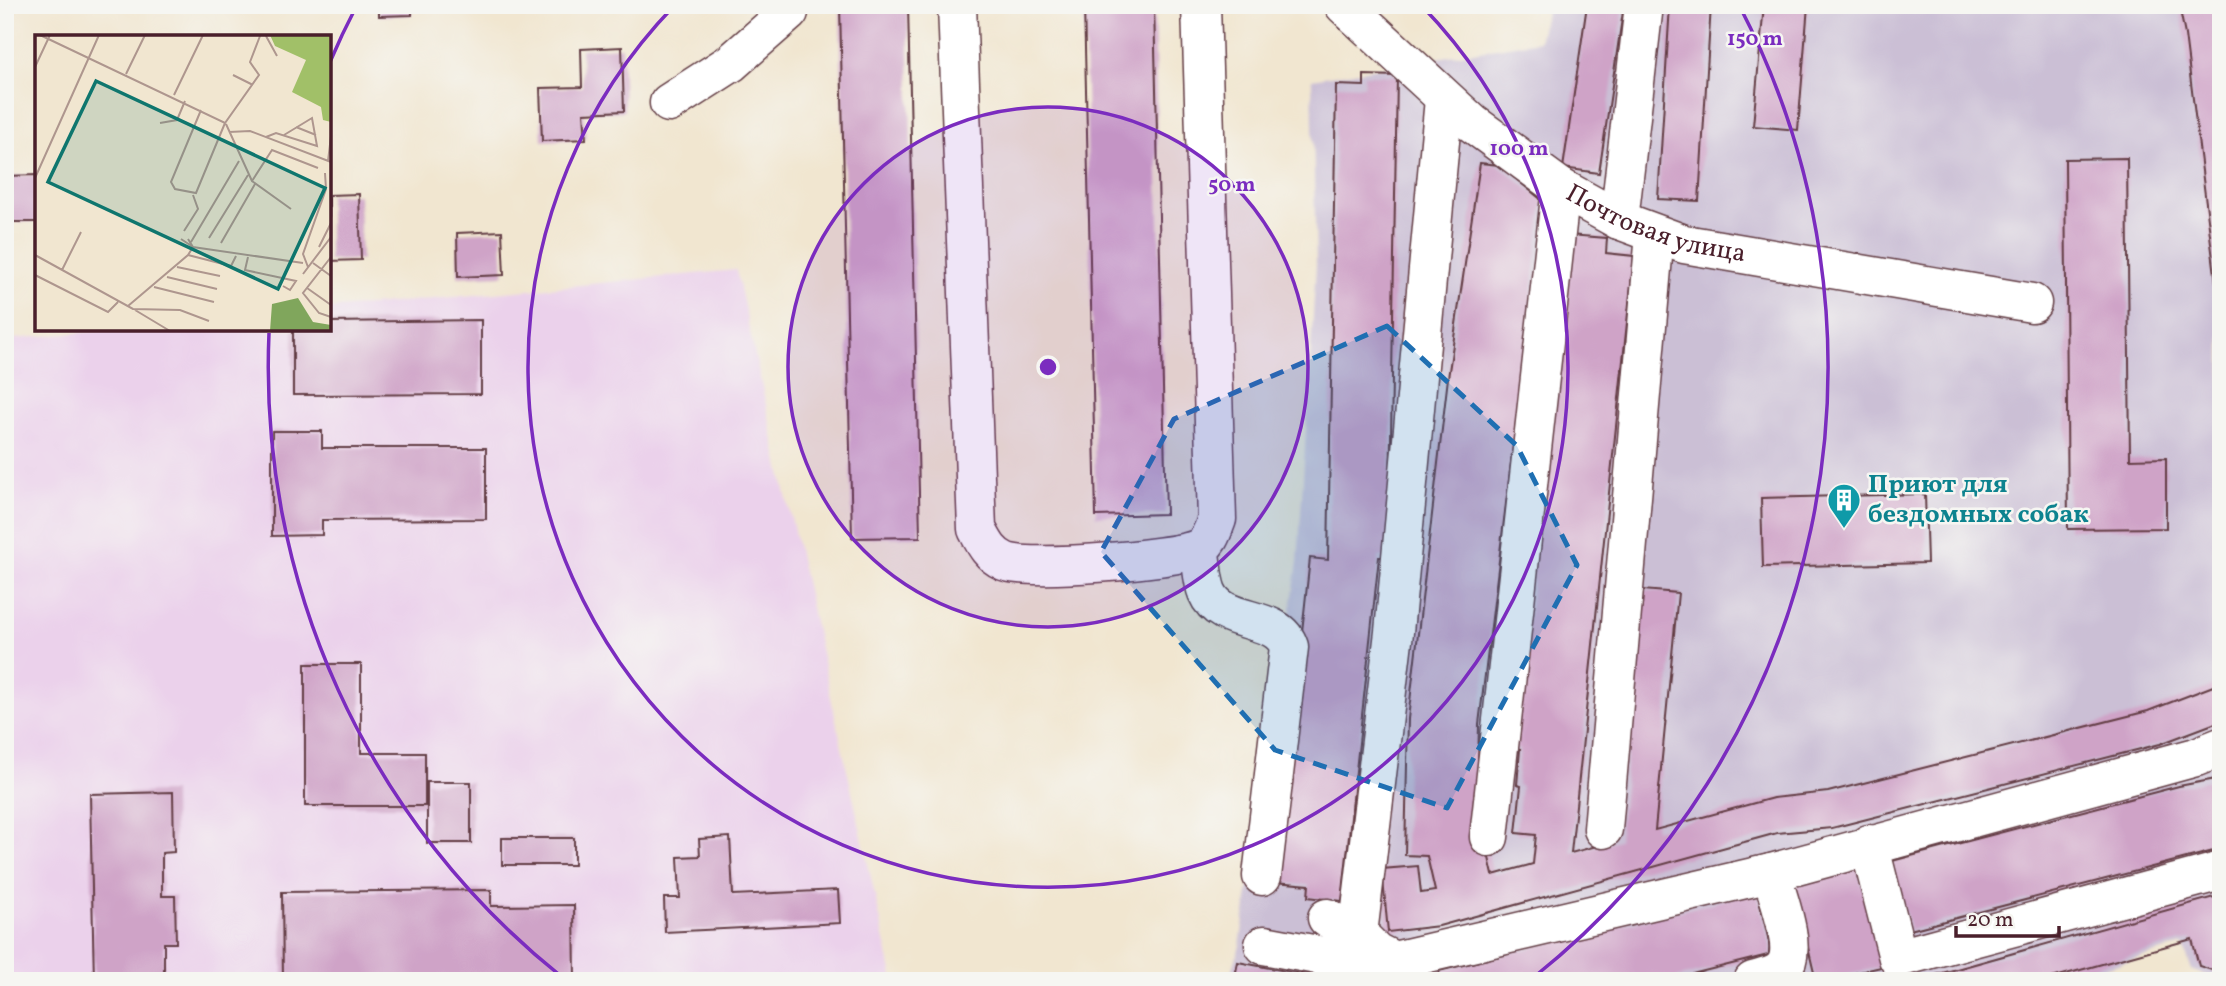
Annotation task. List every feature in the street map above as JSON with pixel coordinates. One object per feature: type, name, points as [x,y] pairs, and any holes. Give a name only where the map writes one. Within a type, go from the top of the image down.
[{"type":"lane","points":[[669,103],[731,63],[789,12],[789,5]]},
{"type":"lane","points":[[957,5],[977,528],[987,549],[1005,563],[1030,567],[1174,555],[1199,549],[1211,537],[1217,519],[1201,5]]},
{"type":"lane","name":"Почтовая улица","points":[[1344,5],[1444,99],[1561,188],[1619,219],[1684,244],[2032,303]]},
{"type":"lane","points":[[1619,219],[1644,5]]},
{"type":"lane","points":[[1394,971],[1376,952],[1343,926],[1394,632],[1444,99]]},
{"type":"lane","points":[[1489,837],[1561,188]]},
{"type":"lane","points":[[1603,829],[1654,234]]},
{"type":"lane","points":[[1199,549],[1206,591],[1213,603],[1226,612],[1277,628],[1286,635],[1289,647],[1262,876]]},
{"type":"lane","points":[[1264,945],[1394,971],[1771,873],[1869,844],[2196,757],[2221,747]]},
{"type":"lane","points":[[1869,844],[1898,958],[2221,871]]},
{"type":"lane","points":[[1753,981],[1781,970],[1787,962],[1790,947],[1771,873]]},
{"type":"highlighted area","points":[[1387,326],[1517,446],[1577,565],[1447,808],[1275,750],[1101,552],[1174,419]]},
{"type":"shaded area","points":[[1548,5],[2221,5],[2221,981],[2192,970],[2183,945],[2060,981],[1229,981],[1240,946],[1298,562],[1316,265],[1312,79],[1539,41]]},
{"type":"shaded area","points":[[736,270],[894,981],[5,981],[5,340],[97,331],[331,331],[331,309]]},
{"type":"building","points":[[379,5],[412,5],[412,15],[379,16]]},
{"type":"building","points":[[840,5],[908,5],[920,537],[852,538]]},
{"type":"building","points":[[1084,5],[1154,5],[1166,514],[1096,516]]},
{"type":"building","points":[[1587,5],[1624,5],[1599,173],[1563,168]]},
{"type":"building","points":[[1670,5],[1711,5],[1699,201],[1658,199]]},
{"type":"building","points":[[1764,5],[1808,5],[1798,130],[1753,126]]},
{"type":"building","points":[[2179,5],[2215,5],[2219,28],[2221,323],[2185,35]]},
{"type":"building","points":[[622,47],[624,111],[584,113],[586,139],[542,141],[540,88],[582,87],[581,49]]},
{"type":"building","points":[[1364,75],[1397,76],[1389,557],[1379,557],[1342,901],[1308,897],[1309,885],[1275,882],[1310,558],[1328,560],[1336,85],[1364,86]]},
{"type":"building","points":[[2127,158],[2130,459],[2166,458],[2166,528],[2068,529],[2065,159]]},
{"type":"building","points":[[1480,163],[1499,165],[1543,201],[1479,724],[1476,852],[1487,849],[1493,875],[1533,864],[1536,835],[1516,833],[1521,786],[1517,785],[1520,749],[1515,749],[1569,235],[1607,238],[1606,253],[1634,256],[1571,853],[1619,840],[1643,590],[1678,593],[1655,830],[1773,798],[1828,792],[2148,711],[2221,683],[2221,721],[2160,744],[1832,828],[1777,833],[1439,926],[1388,932],[1382,869],[1418,866],[1421,893],[1435,891],[1427,856],[1405,855],[1408,719],[1448,378]]},
{"type":"building","points":[[35,175],[35,222],[5,222],[5,176]]},
{"type":"building","points":[[359,194],[361,260],[331,261],[331,195]]},
{"type":"building","points":[[502,231],[504,275],[458,277],[457,233]]},
{"type":"building","points":[[481,320],[481,394],[293,395],[293,331],[331,331],[331,322]]},
{"type":"building","points":[[272,431],[322,431],[322,448],[486,448],[486,519],[322,520],[322,535],[272,536]]},
{"type":"building","name":"Приют для бездомных собак","points":[[1925,494],[1927,563],[1763,567],[1761,498]]},
{"type":"building","points":[[305,664],[361,664],[361,753],[425,753],[425,806],[305,806]]},
{"type":"building","points":[[2221,778],[2221,849],[1910,930],[1892,861],[2179,786]]},
{"type":"building","points":[[427,782],[471,782],[471,843],[427,843]]},
{"type":"building","points":[[173,792],[174,852],[162,853],[162,896],[175,896],[176,943],[164,943],[164,981],[94,981],[90,794]]},
{"type":"building","points":[[730,837],[733,895],[838,890],[840,923],[665,932],[664,898],[680,898],[678,857],[700,856],[699,839]]},
{"type":"building","points":[[502,838],[574,838],[574,865],[502,865]]},
{"type":"building","points":[[1856,861],[1881,967],[1846,975],[1847,981],[1816,981],[1791,876]]},
{"type":"building","points":[[491,890],[491,906],[574,905],[575,981],[283,981],[282,892]]},
{"type":"building","points":[[1757,892],[1772,954],[1664,981],[1441,981],[1439,971]]},
{"type":"building","points":[[2221,895],[2221,973],[2199,966],[2192,939],[2041,981],[1914,981]]},
{"type":"building","points":[[1238,962],[1328,979],[1328,981],[1234,981]]},
{"type":"place","name":"Приют для бездомных собак","points":[[1844,530]]}]
